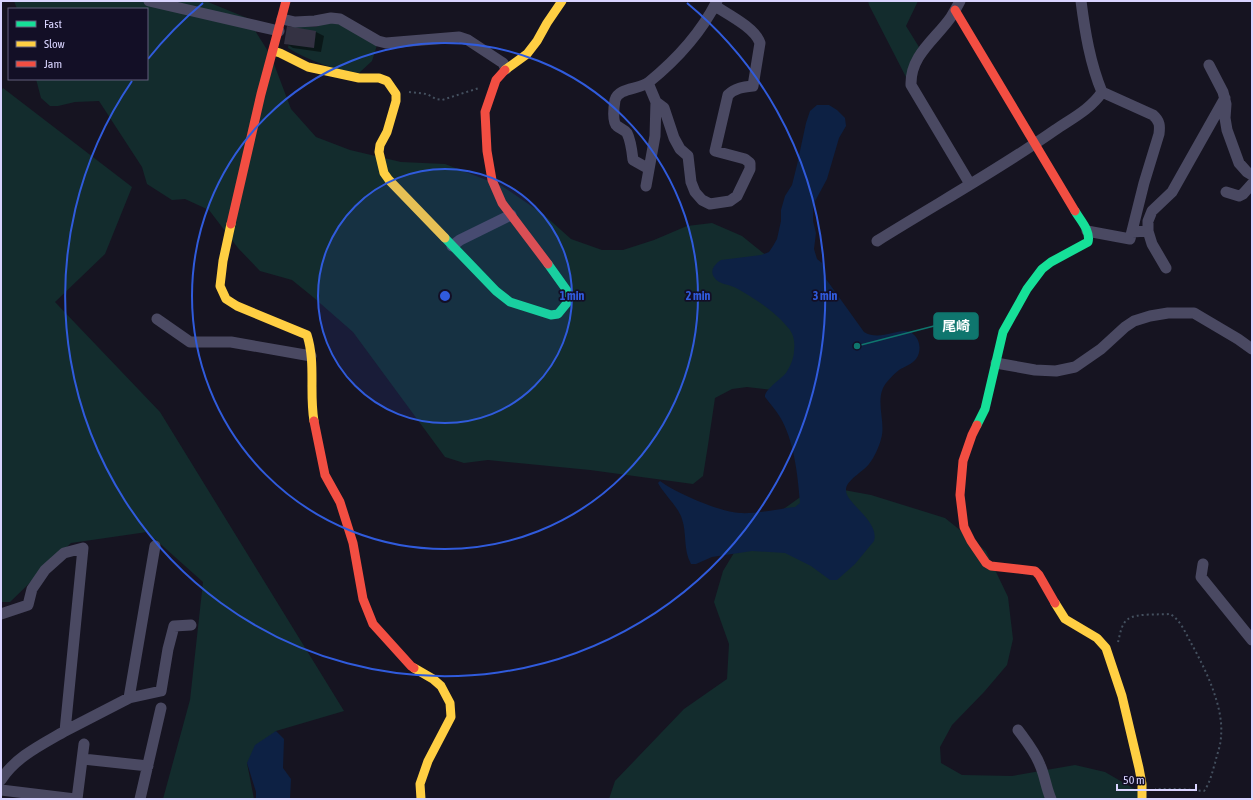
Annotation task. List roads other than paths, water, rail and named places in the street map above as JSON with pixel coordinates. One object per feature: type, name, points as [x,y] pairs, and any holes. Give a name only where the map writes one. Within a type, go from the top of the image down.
[{"type":"street","points":[[149,1],[279,31]]},
{"type":"street","points":[[286,1],[261,94],[223,261],[220,286],[226,298],[237,306],[307,335],[312,348],[312,410],[325,476],[340,502],[353,543],[363,599],[373,624],[411,666],[433,678],[441,686],[450,703],[451,717],[428,761],[420,784],[421,799]]},
{"type":"street","points":[[273,51],[308,67],[359,78],[379,78],[387,81],[396,94],[396,102],[391,122],[380,145],[379,152],[384,173],[389,180],[496,291],[510,302],[551,314],[558,314],[567,303],[568,292],[502,202],[492,180],[487,151],[485,112],[496,80],[506,69],[527,54],[562,1]]},
{"type":"street","points":[[1081,1],[1088,48],[1097,82],[1102,92],[1153,115],[1158,119],[1160,126],[1130,238],[1087,231]]},
{"type":"street","points":[[649,169],[633,160],[630,139],[626,132],[616,125],[614,120],[616,99],[619,93],[624,90],[639,88],[648,83],[689,43],[716,3],[758,37],[760,43],[753,86],[737,88],[728,95],[715,151],[745,159],[750,163],[750,169],[737,196],[730,202],[710,204],[702,200],[695,192],[691,182],[688,156],[680,149],[674,138],[664,108],[656,102]]},
{"type":"street","points":[[970,184],[912,85],[911,76],[921,51],[950,18],[957,6],[1090,237],[1087,243],[1051,262],[1042,269],[1027,288],[1003,332],[985,409],[972,435],[963,461],[960,496],[964,527],[971,541],[986,562],[991,566],[1034,571],[1039,575],[1065,619],[1097,638],[1106,648],[1122,696],[1139,768],[1142,795]]},
{"type":"street","points":[[282,19],[295,22],[315,21],[331,18],[340,19],[378,41],[386,43],[459,37],[468,40],[503,63],[506,69]]},
{"type":"street","points":[[1209,66],[1225,98],[1227,130],[1239,163],[1246,172],[1252,175]]},
{"type":"street","points":[[646,186],[655,136],[656,102],[648,83]]},
{"type":"street","points":[[877,241],[1036,144],[1086,109],[1102,92]]},
{"type":"street","points":[[1166,268],[1152,244],[1148,231],[1148,221],[1152,211],[1172,192],[1225,98]]},
{"type":"street","points":[[1226,192],[1239,196],[1243,194],[1252,184]]},
{"type":"street","points":[[452,246],[460,240],[511,215]]},
{"type":"street","points":[[1132,232],[1148,231]]},
{"type":"street","points":[[996,363],[1035,370],[1056,371],[1075,367],[1101,349],[1125,327],[1134,321],[1150,316],[1168,313],[1194,314],[1238,339],[1252,349]]},
{"type":"street","points":[[157,319],[190,342],[231,342],[311,356]]},
{"type":"street","points":[[129,698],[155,546]]},
{"type":"street","points":[[1,614],[28,605],[32,589],[45,570],[64,553],[83,548],[65,731]]},
{"type":"street","points":[[1203,564],[1201,576],[1252,640]]},
{"type":"street","points":[[1,780],[5,774],[27,754],[65,731],[129,698],[162,691],[168,649],[174,626],[190,625]]},
{"type":"street","points":[[140,799],[161,708]]},
{"type":"street","points":[[1018,730],[1031,748],[1040,766],[1051,799]]},
{"type":"street","points":[[1,790],[76,799],[84,744]]},
{"type":"street","points":[[83,759],[148,766]]},
{"type":"water","points":[[817,105],[829,105],[837,110],[845,118],[846,126],[839,138],[827,179],[813,205],[813,221],[816,233],[814,249],[817,259],[822,263],[826,279],[864,332],[878,336],[908,331],[915,336],[919,342],[920,349],[916,359],[899,370],[883,388],[880,400],[882,433],[879,445],[869,464],[852,479],[846,490],[851,501],[872,526],[874,541],[855,564],[837,580],[830,580],[811,566],[785,553],[752,551],[712,557],[696,564],[691,564],[687,553],[682,519],[678,510],[658,483],[660,481],[676,491],[698,501],[731,512],[760,512],[795,507],[800,503],[796,470],[789,436],[777,412],[765,397],[767,391],[786,373],[793,357],[794,340],[790,330],[785,324],[766,307],[735,287],[718,282],[712,272],[715,265],[721,260],[761,255],[769,252],[773,246],[777,239],[781,221],[781,210],[785,196],[792,185],[806,123],[810,111]]},
{"type":"water","points":[[276,731],[284,739],[283,768],[291,779],[290,799],[256,799],[256,792],[247,763],[255,745]]},
{"type":"place","name":"尾崎","points":[[857,346]]}]
